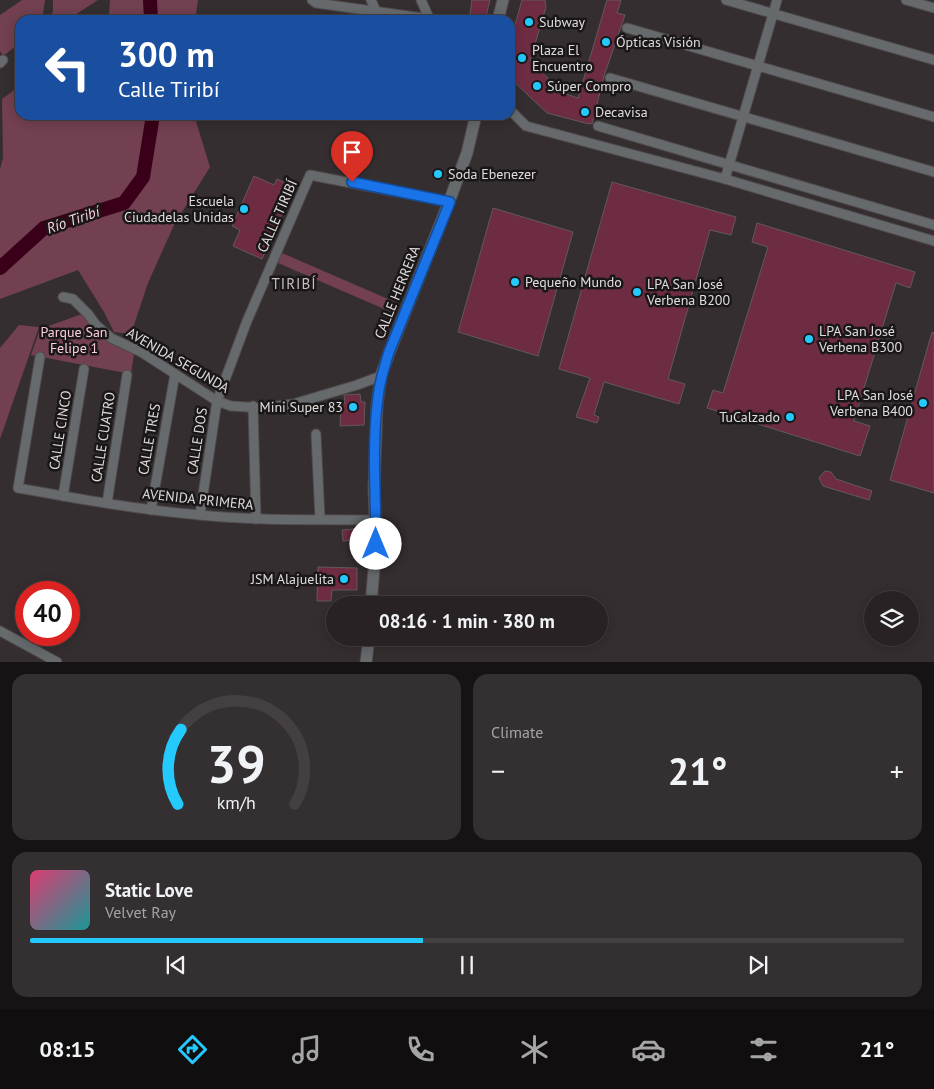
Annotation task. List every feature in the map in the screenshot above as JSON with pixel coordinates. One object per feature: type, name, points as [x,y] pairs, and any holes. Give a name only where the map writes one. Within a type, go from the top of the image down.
[{"type":"street","points":[[312,0],[316,3],[403,15]]},
{"type":"street","points":[[371,0],[376,11]]},
{"type":"street","points":[[422,0],[428,15]]},
{"type":"street","points":[[499,15],[503,0]]},
{"type":"street","points":[[726,0],[934,60]]},
{"type":"street","points":[[725,179],[777,0]]},
{"type":"street","points":[[906,0],[934,8]]},
{"type":"street","points":[[627,28],[934,117]]},
{"type":"street","points":[[610,78],[934,172]]},
{"type":"street","points":[[515,116],[526,126],[725,179],[934,241]]},
{"type":"street","name":"CALLE HERRERA","points":[[372,596],[376,520],[374,488],[376,423],[382,376],[389,352],[450,202],[467,153],[475,120]]},
{"type":"street","points":[[598,126],[934,225]]},
{"type":"street","name":"CALLE TIRIBÍ","points":[[217,401],[240,337],[310,175],[450,202]]},
{"type":"street","name":"AVENIDA SEGUNDA","points":[[63,297],[74,299],[96,325],[111,338],[141,352],[217,401],[232,406],[271,408],[293,404],[382,376]]},
{"type":"street","name":"AVENIDA PRIMERA","points":[[40,357],[18,488],[151,510],[200,515],[256,519],[376,520]]},
{"type":"street","name":"CALLE CINCO","points":[[63,496],[84,369]]},
{"type":"street","name":"CALLE TRES","points":[[151,510],[175,374]]},
{"type":"street","name":"CALLE CUATRO","points":[[107,503],[127,375]]},
{"type":"street","name":"CALLE DOS","points":[[200,515],[217,401]]},
{"type":"street","points":[[253,406],[256,519]]},
{"type":"street","points":[[316,434],[320,519]]},
{"type":"street","points":[[0,631],[57,662]]},
{"type":"street","points":[[366,662],[368,646]]},
{"type":"green space","points":[[22,0],[45,0],[43,15],[15,15],[15,47],[3,56],[0,51],[0,15]]},
{"type":"green space","points":[[53,0],[98,0],[75,15],[52,15]]},
{"type":"green space","points":[[110,0],[198,0],[196,15],[109,14]]},
{"type":"green space","points":[[15,90],[15,120],[196,120],[210,167],[174,225],[148,283],[131,334],[114,332],[78,270],[0,299],[0,169],[3,158],[2,99]]},
{"type":"green space","points":[[282,253],[395,302],[391,312],[278,263]]},
{"type":"green space","name":"Parque San Felipe 1","points":[[82,314],[105,337],[134,353],[131,374],[31,355],[40,329]]},
{"type":"green space","points":[[19,325],[39,327],[0,439],[0,348]]},
{"type":"building","points":[[472,0],[490,0],[486,15],[470,15]]},
{"type":"building","points":[[522,0],[545,0],[546,7],[530,61],[563,93],[578,98],[607,0],[621,0],[617,13],[625,15],[604,76],[592,124],[547,113],[515,83],[515,25]]},
{"type":"building","points":[[254,176],[274,185],[277,179],[294,187],[262,259],[233,246],[240,230],[232,226]]},
{"type":"building","name":"LPA San José Verbena B200","points":[[612,182],[736,217],[731,235],[710,230],[668,379],[685,384],[679,404],[604,382],[594,415],[599,417],[597,423],[576,417],[590,378],[559,369]]},
{"type":"building","name":"Pequeño Mundo","points":[[493,208],[573,232],[538,356],[458,332]]},
{"type":"building","name":"LPA San José Verbena B300","points":[[757,223],[915,272],[910,288],[896,283],[854,421],[870,426],[860,456],[707,408],[713,390],[723,393],[768,247],[752,242]]},
{"type":"building","name":"LPA San José Verbena B400","points":[[932,332],[934,333],[934,493],[890,480]]},
{"type":"building","points":[[360,394],[361,402],[365,402],[364,425],[340,426],[341,404],[345,403],[344,395]]},
{"type":"building","points":[[825,471],[831,472],[836,479],[872,491],[869,500],[823,486],[819,478]]},
{"type":"building","points":[[362,528],[364,539],[343,541],[342,530]]},
{"type":"building","points":[[318,567],[357,568],[357,590],[332,590],[331,596],[326,596],[326,601],[317,601]]},
{"type":"waterway","name":"Río Tiribí","points":[[150,0],[151,15]]},
{"type":"waterway","name":"Río Tiribí","points":[[0,268],[44,228],[124,203],[143,177],[152,120]]},
{"type":"place","name":"Subway","points":[[529,22]]},
{"type":"place","name":"Ópticas Visión","points":[[606,42]]},
{"type":"place","name":"Plaza El Encuentro","points":[[522,58]]},
{"type":"place","name":"Súper Compro","points":[[537,86]]},
{"type":"place","name":"Decavisa","points":[[585,112]]},
{"type":"place","name":"Soda Ebenezer","points":[[438,174]]},
{"type":"place","name":"Escuela Ciudadelas Unidas","points":[[244,209]]},
{"type":"place","name":"Pequeño Mundo","points":[[515,282]]},
{"type":"place","name":"LPA San José Verbena B200","points":[[637,292]]},
{"type":"place","name":"LPA San José Verbena B300","points":[[809,339]]},
{"type":"place","name":"LPA San José Verbena B400","points":[[923,403]]},
{"type":"place","name":"Mini Super 83","points":[[353,407]]},
{"type":"place","name":"TuCalzado","points":[[790,417]]},
{"type":"place","name":"JSM Alajuelita","points":[[344,579]]},
{"type":"district","name":"TIRIBÍ","points":[[294,284]]},
{"type":"route","points":[[352,182],[450,202],[389,352],[382,376],[376,423],[374,488],[376,544]]}]
